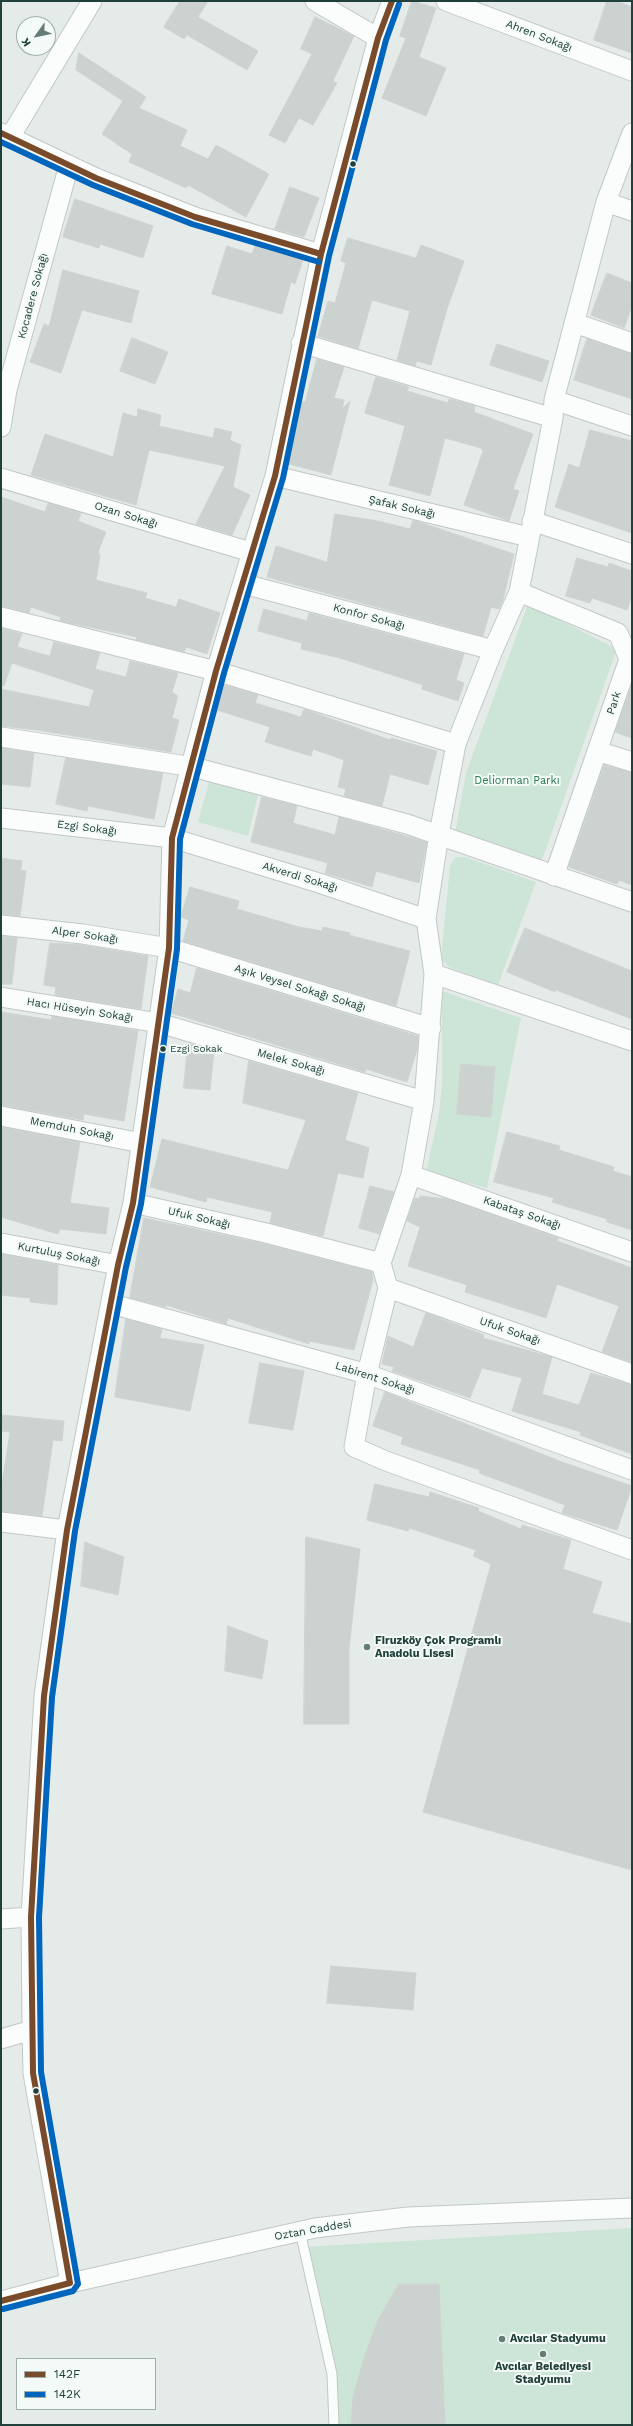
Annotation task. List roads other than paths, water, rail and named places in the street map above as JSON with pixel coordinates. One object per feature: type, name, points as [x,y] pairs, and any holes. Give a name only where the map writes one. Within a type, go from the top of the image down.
[{"type":"street","points":[[92,1],[6,135],[96,178],[195,217],[321,254]]},
{"type":"street","points":[[315,1],[378,38]]},
{"type":"street","points":[[70,2283],[33,2073],[31,1917],[44,1696],[67,1530],[112,1304],[118,1265],[133,1203],[169,948],[172,838],[193,767],[200,730],[216,671],[244,584],[251,552],[275,476],[321,254],[378,38],[392,1]]},
{"type":"street","name":"Ahren Sokağı","points":[[446,1],[632,71]]},
{"type":"street","points":[[632,133],[606,202],[574,323],[553,409],[519,592],[493,650],[456,744],[439,834],[426,919],[434,974],[431,1028],[424,1101],[411,1175],[381,1263],[388,1288],[367,1374],[354,1447],[386,1461],[632,1550]]},
{"type":"street","name":"Kocadere Sokağı","points":[[1,427],[4,389],[69,165]]},
{"type":"street","points":[[606,202],[632,211]]},
{"type":"street","points":[[574,323],[632,344]]},
{"type":"street","points":[[302,343],[553,409],[632,426]]},
{"type":"street","name":"Şafak Sokağı","points":[[275,476],[531,529],[632,554]]},
{"type":"street","name":"Ozan Sokağı","points":[[1,478],[251,552]]},
{"type":"street","name":"Konfor Sokağı","points":[[244,584],[493,650]]},
{"type":"street","name":"Park","points":[[519,592],[618,633],[629,659],[627,684],[597,751],[554,876]]},
{"type":"street","points":[[1,617],[216,671],[456,744]]},
{"type":"street","points":[[1,737],[193,767],[439,834],[554,876],[632,902]]},
{"type":"street","points":[[597,751],[632,762]]},
{"type":"street","name":"Ezgi Sokağı","points":[[1,818],[172,838]]},
{"type":"street","name":"Akverdi Sokağı","points":[[172,838],[319,883],[426,919]]},
{"type":"street","name":"Alper Sokağı","points":[[1,925],[83,934],[169,948]]},
{"type":"street","name":"Aşık Veysel Sokağı Sokağı","points":[[169,948],[431,1028]]},
{"type":"street","points":[[434,974],[632,1041]]},
{"type":"street","name":"Hacı Hüseyin Sokağı","points":[[1,997],[159,1023]]},
{"type":"street","name":"Melek Sokağı","points":[[159,1023],[424,1101]]},
{"type":"street","name":"Memduh Sokağı","points":[[1,1116],[142,1143]]},
{"type":"street","name":"Kabataş Sokağı","points":[[411,1175],[632,1252]]},
{"type":"street","name":"Ufuk Sokağı","points":[[133,1203],[280,1237],[381,1263]]},
{"type":"street","name":"Kurtuluş Sokağı","points":[[1,1243],[118,1265]]},
{"type":"street","name":"Ufuk Sokağı","points":[[388,1288],[632,1374]]},
{"type":"street","name":"Labirent Sokağı","points":[[112,1304],[367,1374],[632,1470]]},
{"type":"street","points":[[1,1522],[67,1530]]},
{"type":"street","points":[[1,1919],[31,1917]]},
{"type":"street","points":[[1,2039],[32,2030]]},
{"type":"street","name":"Oztan Caddesi","points":[[1,2301],[70,2283],[300,2231],[408,2217],[632,2208]]},
{"type":"lane","points":[[300,2231],[332,2374],[334,2425]]},
{"type":"place","name":"Ezgi Sokak","points":[[163,1049]]},
{"type":"place","name":"Firuzköy Çok Programlı Anadolu Lisesi","points":[[367,1647]]},
{"type":"place","name":"Avcılar Stadyumu","points":[[502,2339]]},
{"type":"place","name":"Avcılar Belediyesi Stadyumu","points":[[543,2354]]},
{"type":"park label","name":"Deliorman Parkı","points":[[517,781]]}]
